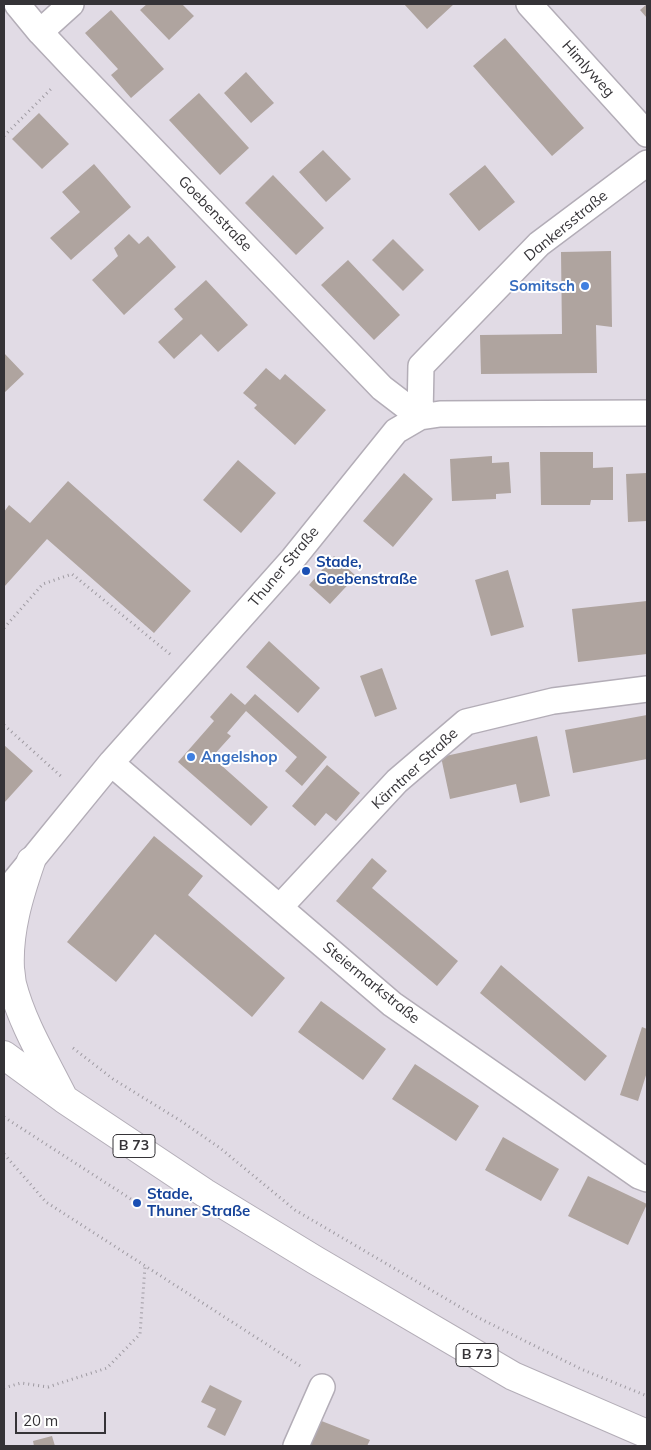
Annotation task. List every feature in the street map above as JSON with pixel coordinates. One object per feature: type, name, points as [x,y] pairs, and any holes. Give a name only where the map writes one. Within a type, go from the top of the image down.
[{"type":"main road","points":[[31,861],[12,927],[11,983],[23,1017],[64,1098]]},
{"type":"main road","name":"B 73","points":[[4,1055],[64,1098],[205,1192],[315,1260],[513,1376],[647,1434]]},
{"type":"street","name":"Goebenstraße","points":[[18,4],[40,32],[73,67],[382,388],[420,417]]},
{"type":"street","points":[[40,32],[71,4]]},
{"type":"street","name":"Himlyweg","points":[[529,4],[647,134]]},
{"type":"street","name":"Dankersstraße","points":[[420,417],[421,366],[539,244],[647,163]]},
{"type":"street","name":"Thuner Straße","points":[[4,894],[111,764],[292,560],[396,431],[420,417],[440,414],[647,413]]},
{"type":"street","name":"Kärntner Straße","points":[[280,907],[397,781],[466,722],[553,701],[647,689]]},
{"type":"street","name":"Steiermarkstraße","points":[[111,764],[392,1004],[639,1176],[647,1179]]},
{"type":"street","points":[[296,1446],[322,1387]]},
{"type":"path","points":[[4,136],[73,67]]},
{"type":"path","points":[[4,628],[43,584],[72,574],[193,672]]},
{"type":"path","points":[[4,725],[84,797]]},
{"type":"path","points":[[68,1045],[113,1079],[181,1121],[220,1148],[295,1210],[477,1317],[581,1369],[647,1396]]},
{"type":"path","points":[[4,1117],[137,1202]]},
{"type":"path","points":[[4,1154],[46,1202],[302,1367],[322,1387]]},
{"type":"path","points":[[4,1388],[21,1383],[48,1387],[108,1368],[140,1334],[145,1267]]},
{"type":"building","points":[[147,4],[182,4],[194,16],[169,40],[140,10]]},
{"type":"building","points":[[404,4],[454,4],[427,29]]},
{"type":"building","points":[[647,4],[647,18],[640,10]]},
{"type":"building","points":[[111,10],[164,69],[131,98],[111,75],[118,69],[85,33]]},
{"type":"building","points":[[505,38],[584,128],[552,156],[473,66]]},
{"type":"building","points":[[246,72],[274,103],[251,123],[224,93]]},
{"type":"building","points":[[199,93],[249,148],[220,175],[169,120]]},
{"type":"building","points":[[39,113],[69,144],[42,169],[12,139]]},
{"type":"building","points":[[323,150],[351,179],[326,202],[299,172]]},
{"type":"building","points":[[94,164],[131,207],[71,260],[50,238],[80,212],[62,192]]},
{"type":"building","points":[[485,165],[515,202],[479,231],[449,194]]},
{"type":"building","points":[[273,175],[324,228],[296,255],[245,203]]},
{"type":"building","points":[[129,234],[139,244],[148,236],[176,267],[124,315],[92,280],[118,256],[114,248]]},
{"type":"building","points":[[393,239],[424,270],[403,291],[372,260]]},
{"type":"building","points":[[611,251],[612,327],[596,325],[597,373],[481,374],[480,335],[562,334],[561,252]]},
{"type":"building","points":[[348,260],[400,315],[374,340],[321,285]]},
{"type":"building","points":[[206,280],[248,325],[218,352],[201,334],[174,359],[158,342],[183,319],[174,309]]},
{"type":"building","points":[[4,353],[24,374],[4,393]]},
{"type":"building","points":[[266,368],[280,380],[285,374],[326,410],[295,445],[254,408],[257,405],[243,393]]},
{"type":"building","points":[[540,452],[593,452],[593,468],[613,467],[613,500],[591,500],[590,505],[541,505]]},
{"type":"building","points":[[492,456],[492,463],[509,462],[511,493],[496,494],[496,499],[452,501],[450,459]]},
{"type":"building","points":[[238,460],[276,493],[241,533],[203,500]]},
{"type":"building","points":[[404,473],[433,499],[393,547],[363,521]]},
{"type":"building","points":[[647,473],[647,521],[628,522],[626,474]]},
{"type":"building","points":[[68,481],[191,591],[154,633],[47,539],[4,587],[4,512],[9,505],[30,523]]},
{"type":"building","points":[[334,556],[356,576],[330,604],[309,585]]},
{"type":"building","points":[[508,570],[524,627],[491,636],[475,580]]},
{"type":"building","points":[[647,601],[647,654],[578,662],[572,609]]},
{"type":"building","points":[[269,641],[320,688],[298,713],[246,667]]},
{"type":"building","points":[[382,668],[397,709],[375,717],[360,676]]},
{"type":"building","points":[[231,693],[245,705],[255,694],[327,757],[302,786],[285,771],[297,757],[246,711],[227,733],[231,736],[212,757],[268,807],[251,826],[178,762],[214,721],[210,717]]},
{"type":"building","points":[[647,715],[647,759],[573,773],[565,730]]},
{"type":"building","points":[[537,736],[550,796],[520,803],[516,784],[450,799],[441,757]]},
{"type":"building","points":[[4,745],[33,771],[4,803]]},
{"type":"building","points":[[327,765],[360,793],[336,821],[326,813],[315,826],[292,806]]},
{"type":"building","points":[[154,836],[203,876],[188,895],[285,978],[252,1017],[155,934],[116,982],[67,942]]},
{"type":"building","points":[[372,858],[387,871],[372,888],[458,961],[437,986],[336,901]]},
{"type":"building","points":[[501,965],[607,1056],[585,1081],[480,993]]},
{"type":"building","points":[[321,1001],[386,1049],[363,1080],[298,1032]]},
{"type":"building","points":[[642,1027],[647,1029],[647,1072],[638,1101],[620,1095]]},
{"type":"building","points":[[415,1064],[479,1106],[456,1141],[392,1099]]},
{"type":"building","points":[[503,1137],[559,1169],[541,1201],[485,1170]]},
{"type":"building","points":[[588,1176],[647,1204],[628,1245],[568,1216]]},
{"type":"building","points":[[210,1385],[242,1401],[225,1436],[207,1427],[216,1409],[201,1402]]},
{"type":"building","points":[[319,1420],[370,1440],[367,1446],[309,1446]]},
{"type":"building","points":[[52,1436],[55,1446],[34,1446],[33,1441]]},
{"type":"place","name":"Somitsch","points":[[585,286]]},
{"type":"place","name":"Stade, Goebenstraße","points":[[306,571]]},
{"type":"place","name":"Angelshop","points":[[191,757]]},
{"type":"place","name":"Stade, Thuner Straße","points":[[137,1203]]}]
